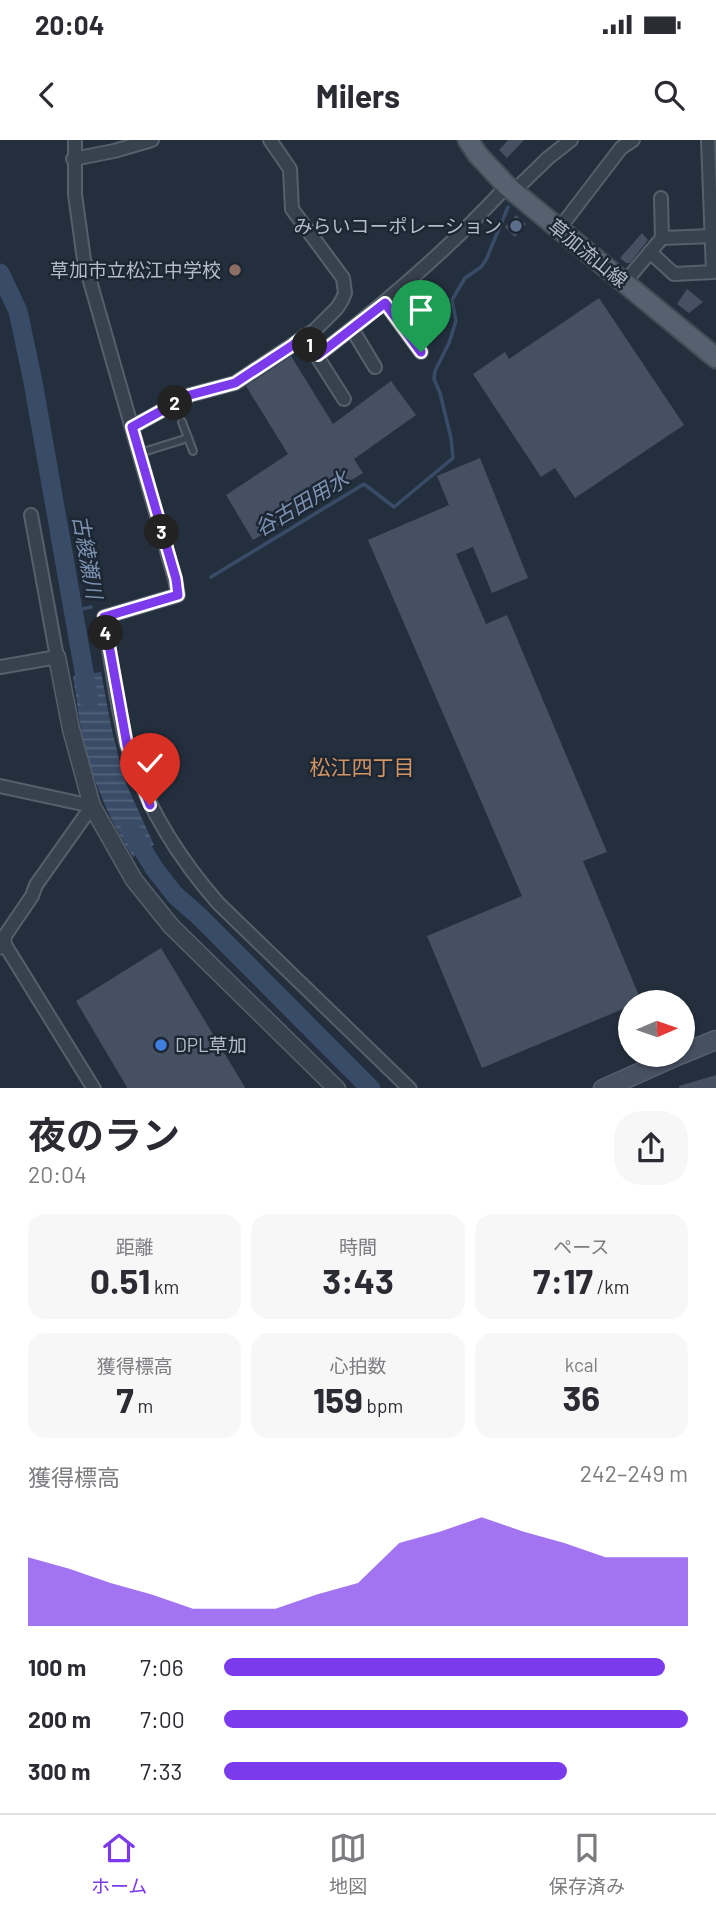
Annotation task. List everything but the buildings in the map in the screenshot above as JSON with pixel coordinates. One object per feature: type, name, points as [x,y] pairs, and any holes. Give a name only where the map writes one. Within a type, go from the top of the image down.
[{"type":"main road","name":"草加流山線","points":[[468,140],[478,155],[510,189],[714,352]]},
{"type":"main road","points":[[695,1049],[716,1040]]},
{"type":"main road","points":[[603,1088],[650,1068]]},
{"type":"street","points":[[75,140],[75,194],[84,260],[176,579],[178,595],[104,617],[127,745],[150,805],[180,857],[218,903],[410,1088]]},
{"type":"street","points":[[74,159],[152,140]]},
{"type":"street","points":[[132,427],[190,395],[235,383],[324,323],[345,293],[343,278],[292,209],[290,169],[271,140]]},
{"type":"street","points":[[318,355],[385,303],[510,189],[571,140]]},
{"type":"street","points":[[559,229],[621,148],[633,140]]},
{"type":"street","points":[[650,252],[674,274],[713,272],[708,140]]},
{"type":"street","points":[[661,198],[663,238]]},
{"type":"street","points":[[625,282],[663,238],[712,236]]},
{"type":"street","points":[[385,303],[421,352]]},
{"type":"street","points":[[352,329],[375,367]]},
{"type":"street","points":[[304,336],[344,398]]},
{"type":"street","points":[[31,514],[57,657],[79,762],[92,806],[134,880],[171,926],[337,1088]]},
{"type":"street","points":[[0,667],[57,657]]},
{"type":"street","points":[[0,786],[92,806]]},
{"type":"street","points":[[92,806],[1,942],[94,1088]]},
{"type":"lane","points":[[182,422],[193,451]]},
{"type":"lane","points":[[139,453],[188,438]]},
{"type":"water","points":[[101,672],[124,779],[154,845],[133,857],[99,790],[80,721],[73,676]]},
{"type":"waterway","name":"谷古田用水","points":[[211,577],[364,484],[394,507],[453,458],[451,438],[434,379],[435,371],[456,321],[452,300],[465,278],[486,260],[508,207]]},
{"type":"waterway","name":"古綾瀬川","points":[[0,273],[18,311],[33,382],[89,700]]},
{"type":"waterway","name":"谷古田用水","points":[[74,611],[91,607]]},
{"type":"waterway","name":"古綾瀬川","points":[[130,829],[154,868],[175,895],[370,1088]]},
{"type":"place","name":"みらいコーポレーション","points":[[516,226]]},
{"type":"place","name":"草加市立松江中学校","points":[[235,270]]},
{"type":"place","name":"DPL草加","points":[[161,1045]]},
{"type":"district","name":"松江四丁目","points":[[362,768]]},
{"type":"route","points":[[150,805],[127,745],[104,617],[178,595],[176,579],[132,427],[190,395],[235,383],[304,336],[318,355],[385,303],[421,352]]}]
